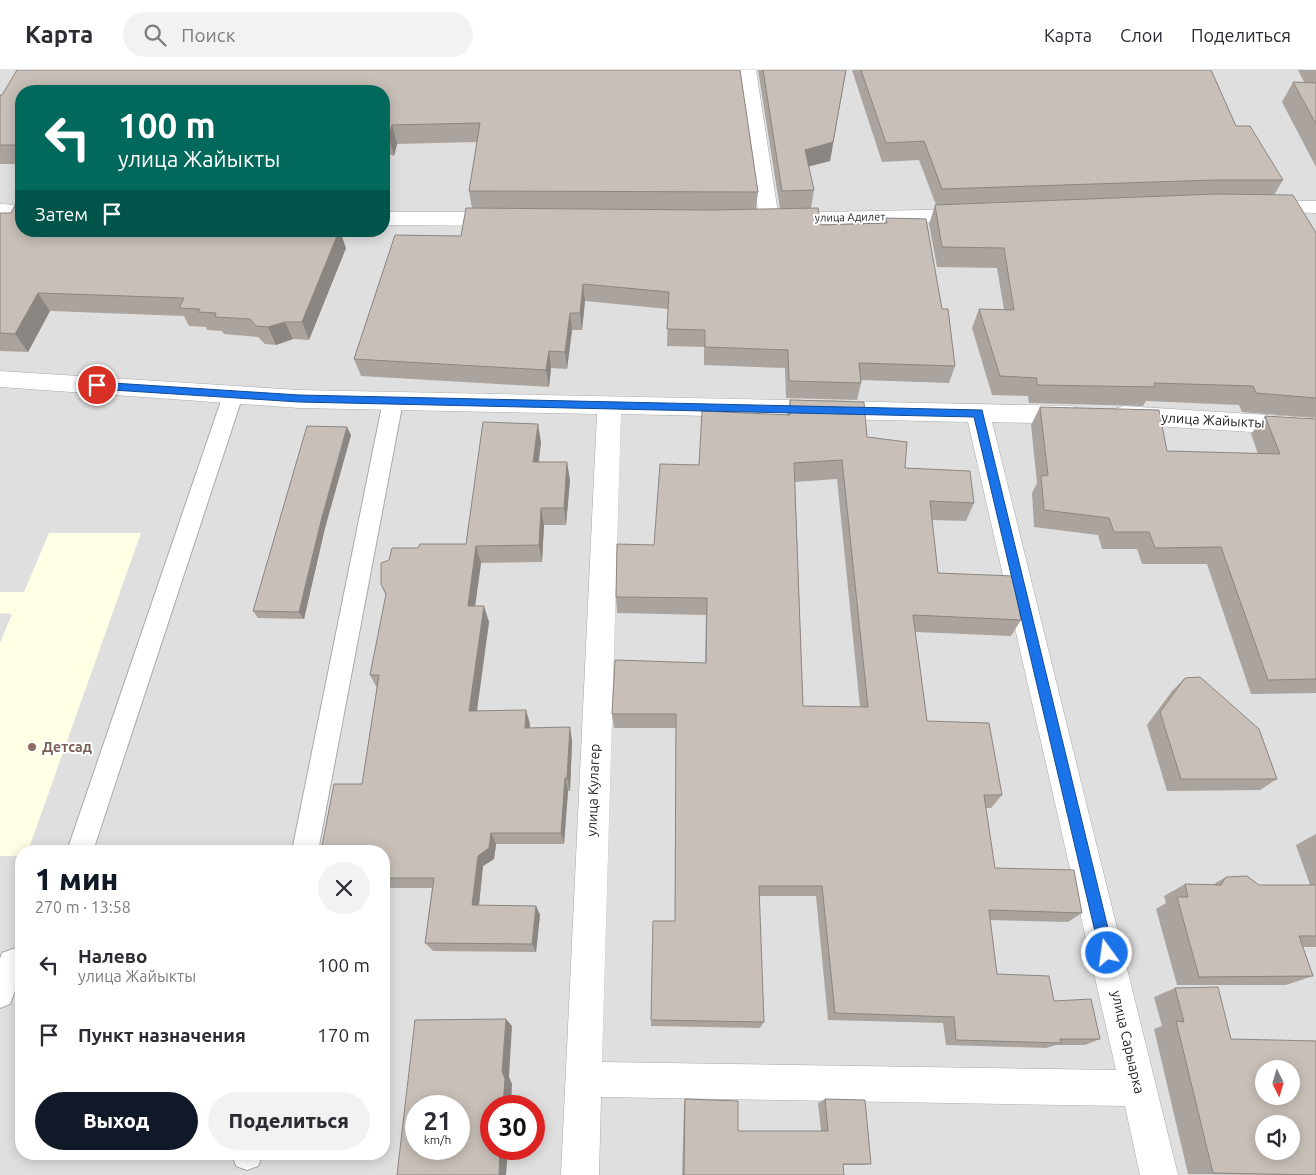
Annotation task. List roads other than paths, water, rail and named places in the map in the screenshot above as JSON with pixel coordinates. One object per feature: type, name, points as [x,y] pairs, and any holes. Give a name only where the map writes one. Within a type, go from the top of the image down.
[{"type":"street","name":"улица Адилет","points":[[747,70],[759,218],[992,214]]},
{"type":"street","points":[[1242,206],[1316,207]]},
{"type":"street","points":[[0,210],[15,210]]},
{"type":"street","points":[[390,218],[522,219]]},
{"type":"street","name":"улица Жайыкты","points":[[0,379],[234,395],[392,401],[1099,415],[1316,427]]},
{"type":"street","name":"улица Кулагер","points":[[580,1175],[609,406]]},
{"type":"street","name":"улица Сарыарка","points":[[978,413],[1159,1175]]},
{"type":"street","points":[[583,1079],[1139,1088]]},
{"type":"lane","points":[[82,845],[234,395]]},
{"type":"lane","points":[[306,845],[392,401]]},
{"type":"lane","points":[[0,994],[11,962]]},
{"type":"place","name":"Детсад","points":[[32,747]]}]
